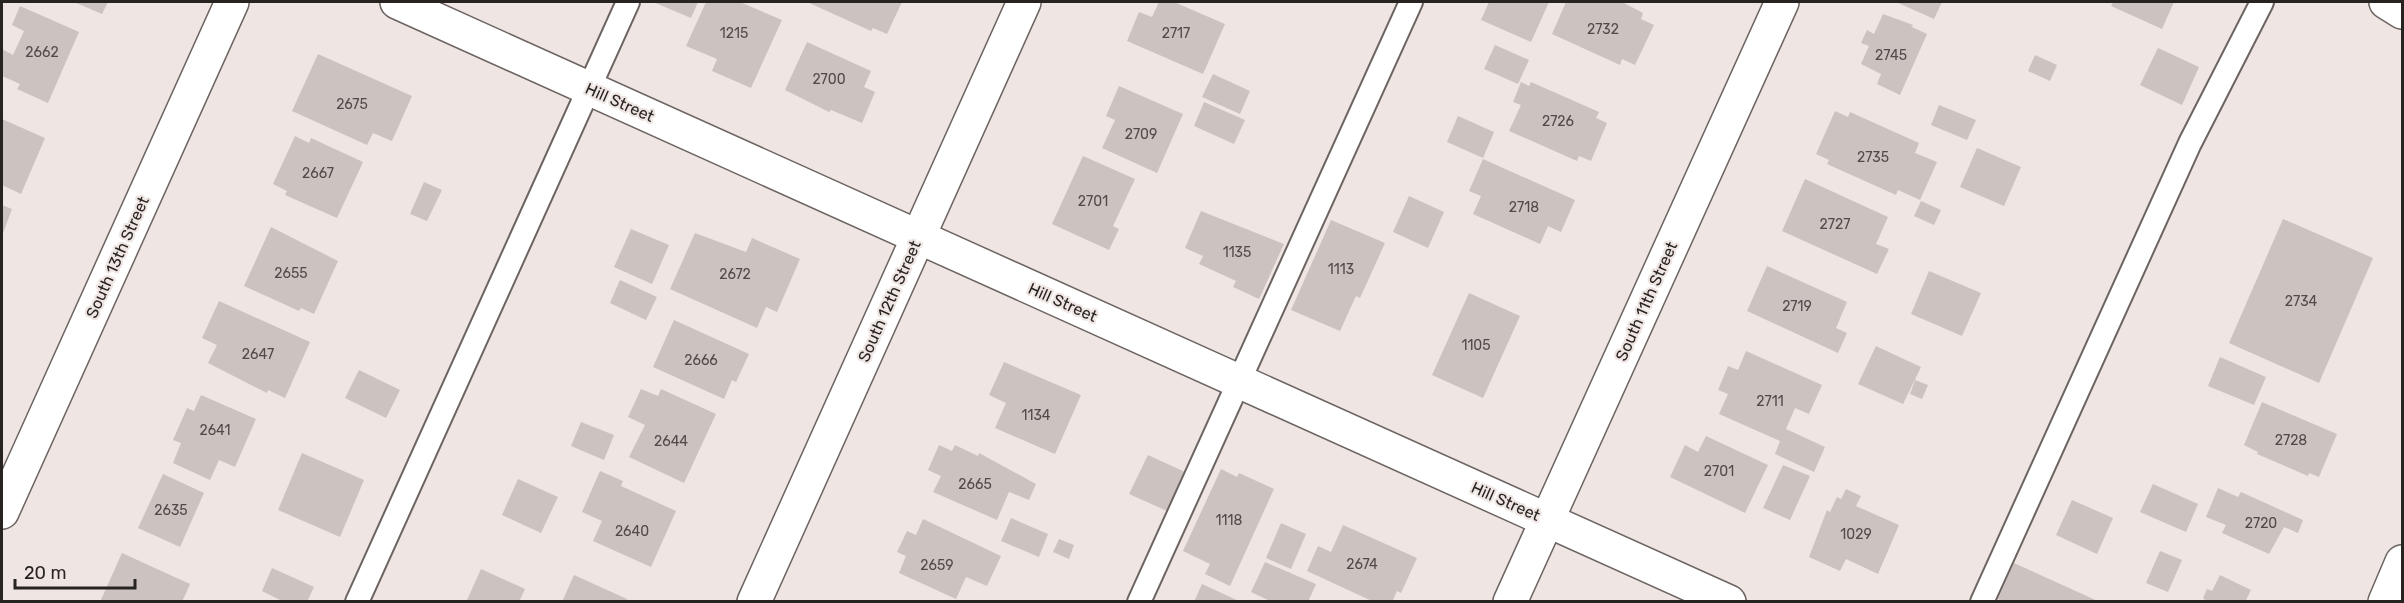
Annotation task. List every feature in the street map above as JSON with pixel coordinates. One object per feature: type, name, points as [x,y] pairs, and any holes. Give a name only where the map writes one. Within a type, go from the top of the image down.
[{"type":"street","name":"South 13th Street","points":[[2,512],[232,2]]},
{"type":"street","name":"Hill Street","points":[[397,2],[1729,602]]},
{"type":"street","name":"South 12th Street","points":[[754,602],[1024,2]]},
{"type":"street","name":"South 11th Street","points":[[1510,602],[1782,2]]},
{"type":"street","points":[[2386,2],[2403,12]]},
{"type":"street","points":[[2385,602],[2403,562]]},
{"type":"lane","points":[[357,602],[628,2]]},
{"type":"lane","points":[[1139,602],[1411,2]]},
{"type":"lane","points":[[1982,602],[2190,143],[2262,2]]},
{"type":"building","points":[[74,2],[108,2],[102,14]]},
{"type":"building","points":[[653,2],[698,2],[691,18]]},
{"type":"building","points":[[706,2],[740,2],[782,20],[751,88],[712,71],[717,59],[686,46]]},
{"type":"building","points":[[807,2],[902,2],[887,34],[873,28],[871,31]]},
{"type":"building","points":[[1159,2],[1174,2],[1225,24],[1203,74],[1127,41],[1139,12],[1152,17]]},
{"type":"building","points":[[1489,2],[1549,2],[1531,42],[1481,20]]},
{"type":"building","points":[[1566,2],[1622,2],[1643,13],[1641,19],[1654,25],[1635,65],[1622,59],[1620,65],[1552,34]]},
{"type":"building","points":[[1896,2],[1942,2],[1934,19]]},
{"type":"building","points":[[2113,2],[2174,2],[2162,29],[2111,6]]},
{"type":"building","points":[[20,6],[79,32],[48,103],[17,89],[20,84],[2,76],[2,49],[13,55],[24,31],[12,25]]},
{"type":"building","points":[[1883,14],[1913,25],[1912,27],[1927,34],[1900,95],[1877,84],[1881,74],[1861,64],[1869,46],[1861,43],[1867,30],[1874,34]]},
{"type":"building","points":[[807,42],[871,71],[864,87],[875,92],[862,123],[831,110],[829,112],[785,90]]},
{"type":"building","points":[[1495,45],[1529,60],[1518,84],[1484,69]]},
{"type":"building","points":[[2158,48],[2199,67],[2182,105],[2140,85]]},
{"type":"building","points":[[318,54],[412,96],[392,141],[373,133],[367,145],[292,111]]},
{"type":"building","points":[[2035,55],[2057,65],[2050,81],[2028,71]]},
{"type":"building","points":[[1213,74],[1250,91],[1240,114],[1202,97]]},
{"type":"building","points":[[1521,82],[1529,86],[1531,82],[1599,112],[1596,118],[1607,123],[1591,161],[1579,156],[1577,161],[1509,131],[1521,105],[1513,102]]},
{"type":"building","points":[[1119,86],[1183,114],[1157,173],[1102,148],[1115,120],[1106,116]]},
{"type":"building","points":[[1204,102],[1245,120],[1234,144],[1194,126]]},
{"type":"building","points":[[1939,105],[1976,120],[1967,140],[1931,125]]},
{"type":"building","points":[[1835,111],[1848,117],[1850,112],[1919,143],[1915,153],[1937,162],[1920,200],[1898,190],[1896,195],[1827,164],[1829,160],[1816,154]]},
{"type":"building","points":[[1458,116],[1494,132],[1483,158],[1447,142]]},
{"type":"building","points":[[2,119],[45,138],[21,194],[2,185]]},
{"type":"building","points":[[295,136],[309,143],[311,138],[363,162],[337,218],[285,195],[287,191],[273,184]]},
{"type":"building","points":[[1977,148],[2021,167],[2004,206],[1960,187]]},
{"type":"building","points":[[1083,156],[1135,179],[1113,226],[1119,229],[1109,250],[1052,224]]},
{"type":"building","points":[[1483,159],[1575,200],[1561,232],[1548,226],[1540,244],[1473,214],[1481,196],[1469,191]]},
{"type":"building","points":[[1805,179],[1888,217],[1876,244],[1889,249],[1877,274],[1782,231]]},
{"type":"building","points":[[424,182],[442,190],[427,221],[410,214]]},
{"type":"building","points":[[1409,196],[1444,212],[1428,248],[1393,232]]},
{"type":"building","points":[[1921,201],[1941,210],[1934,225],[1914,216]]},
{"type":"building","points":[[2,205],[12,209],[2,236]]},
{"type":"building","points":[[1201,211],[1284,244],[1259,299],[1233,287],[1236,281],[1199,264],[1203,256],[1185,248]]},
{"type":"building","points":[[2283,219],[2373,258],[2319,383],[2229,343]]},
{"type":"building","points":[[1331,220],[1385,243],[1360,298],[1356,296],[1340,331],[1291,310]]},
{"type":"building","points":[[271,227],[338,261],[314,314],[301,308],[299,311],[244,286]]},
{"type":"building","points":[[631,229],[669,245],[652,284],[614,267]]},
{"type":"building","points":[[695,233],[746,252],[752,238],[800,259],[777,312],[766,307],[757,328],[670,289]]},
{"type":"building","points":[[1767,266],[1847,302],[1836,328],[1847,333],[1838,353],[1747,311]]},
{"type":"building","points":[[1929,271],[1981,293],[1962,336],[1911,314]]},
{"type":"building","points":[[620,280],[657,297],[646,320],[610,303]]},
{"type":"building","points":[[1469,293],[1520,316],[1483,398],[1432,375]]},
{"type":"building","points":[[219,301],[310,342],[285,398],[268,390],[267,393],[208,363],[217,345],[202,338]]},
{"type":"building","points":[[674,320],[749,354],[736,382],[732,380],[724,399],[653,367]]},
{"type":"building","points":[[1876,346],[1921,367],[1903,404],[1858,384]]},
{"type":"building","points":[[1746,351],[1822,385],[1809,414],[1795,408],[1786,429],[1825,447],[1814,472],[1775,454],[1780,441],[1719,414],[1728,394],[1718,390],[1728,366],[1738,370]]},
{"type":"building","points":[[2220,357],[2266,377],[2254,405],[2208,386]]},
{"type":"building","points":[[1004,362],[1081,395],[1055,454],[995,428],[1006,403],[989,395]]},
{"type":"building","points":[[359,370],[400,390],[386,418],[345,398]]},
{"type":"building","points":[[1915,380],[1928,385],[1922,399],[1910,394]]},
{"type":"building","points":[[641,389],[658,396],[661,389],[716,414],[684,483],[629,457],[645,425],[628,417]]},
{"type":"building","points":[[201,395],[256,419],[235,467],[219,460],[210,480],[173,463],[181,443],[173,440],[187,408],[194,411]]},
{"type":"building","points":[[2262,402],[2337,434],[2319,477],[2309,473],[2308,476],[2257,454],[2258,452],[2244,445]]},
{"type":"building","points":[[581,422],[614,435],[604,460],[571,446]]},
{"type":"building","points":[[1706,436],[1768,465],[1745,513],[1670,477],[1685,445],[1698,452]]},
{"type":"building","points":[[939,445],[952,451],[955,445],[978,456],[979,453],[1036,484],[1029,500],[1009,492],[997,520],[933,492],[941,476],[928,470]]},
{"type":"building","points":[[302,453],[364,480],[340,537],[278,510]]},
{"type":"building","points":[[1148,455],[1185,472],[1167,511],[1129,494]]},
{"type":"building","points":[[1783,465],[1810,476],[1790,520],[1763,508]]},
{"type":"building","points":[[1221,469],[1237,477],[1239,473],[1274,489],[1230,586],[1205,574],[1210,564],[1183,551]]},
{"type":"building","points":[[600,471],[623,481],[621,486],[676,511],[651,567],[593,541],[602,521],[582,512]]},
{"type":"building","points":[[163,474],[204,493],[180,547],[138,528]]},
{"type":"building","points":[[518,479],[558,497],[541,533],[502,515]]},
{"type":"building","points":[[2153,484],[2198,504],[2186,532],[2140,512]]},
{"type":"building","points":[[2218,488],[2238,497],[2241,492],[2303,520],[2298,533],[2284,527],[2269,554],[2222,533],[2226,525],[2206,517]]},
{"type":"building","points":[[1846,489],[1861,496],[1856,506],[1899,525],[1878,574],[1846,559],[1840,571],[1809,557],[1827,510],[1830,512],[1837,497],[1841,499]]},
{"type":"building","points":[[2072,500],[2113,518],[2097,554],[2056,535]]},
{"type":"building","points":[[1011,518],[1048,534],[1039,557],[1001,541]]},
{"type":"building","points":[[923,519],[1001,556],[987,586],[966,577],[956,599],[899,573],[906,556],[897,552],[907,531],[916,535]]},
{"type":"building","points":[[1281,523],[1306,534],[1291,569],[1266,558]]},
{"type":"building","points":[[1343,525],[1417,558],[1401,593],[1397,591],[1392,602],[1374,602],[1307,571],[1318,546],[1331,552]]},
{"type":"building","points":[[1059,539],[1074,545],[1069,559],[1053,552]]},
{"type":"building","points":[[2160,551],[2182,560],[2168,592],[2146,583]]},
{"type":"building","points":[[122,553],[190,584],[182,602],[100,602]]},
{"type":"building","points":[[1265,562],[1316,584],[1308,602],[1272,602],[1251,592]]},
{"type":"building","points":[[2014,563],[2100,602],[2004,602],[1998,599]]},
{"type":"building","points":[[272,568],[314,587],[307,602],[284,602],[262,591]]},
{"type":"building","points":[[481,569],[525,589],[519,602],[467,600]]},
{"type":"building","points":[[574,575],[627,599],[626,602],[562,602]]},
{"type":"building","points":[[2220,575],[2251,590],[2245,602],[2207,602],[2203,598],[2207,589],[2212,591]]},
{"type":"building","points":[[1202,584],[1241,602],[1194,602]]}]
